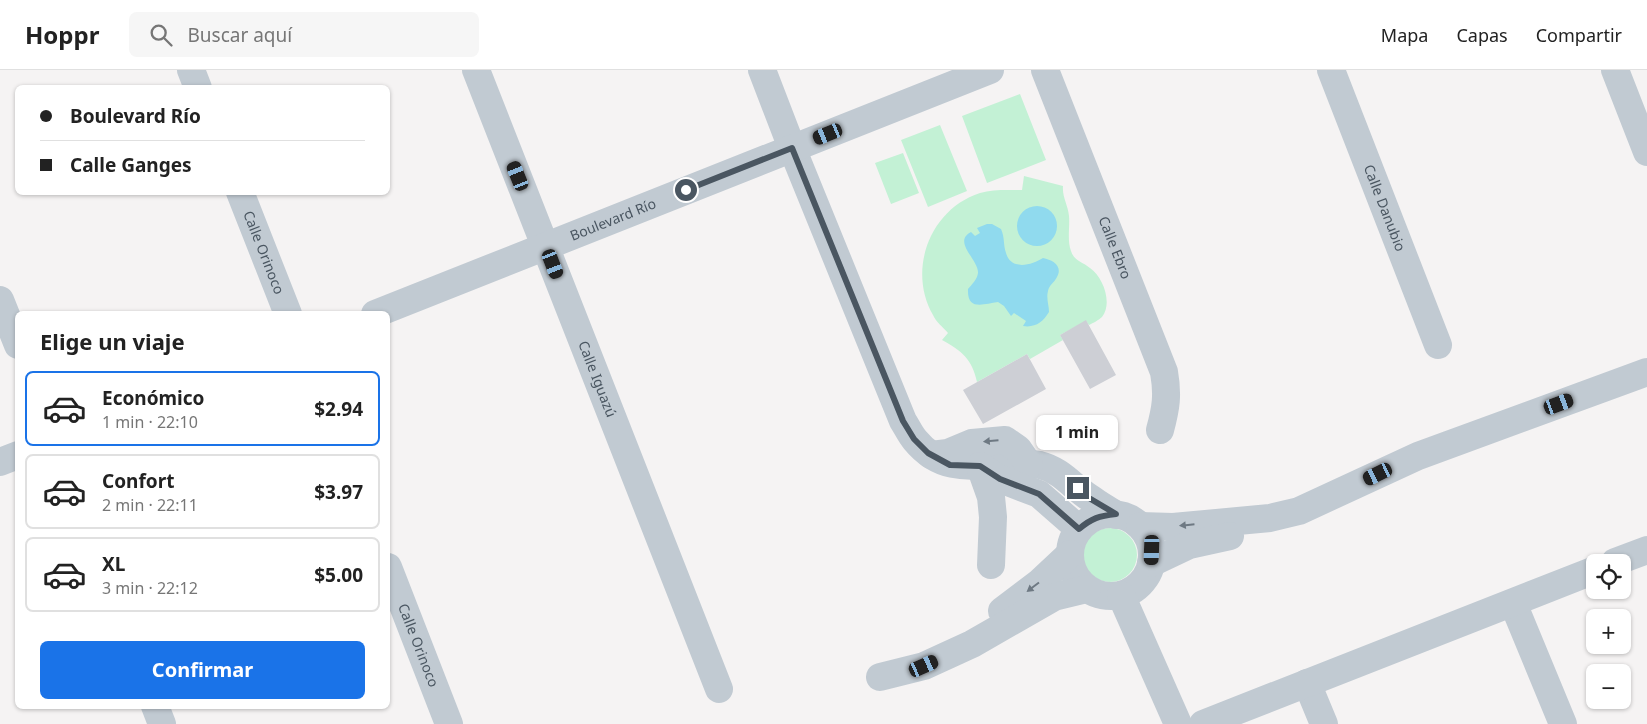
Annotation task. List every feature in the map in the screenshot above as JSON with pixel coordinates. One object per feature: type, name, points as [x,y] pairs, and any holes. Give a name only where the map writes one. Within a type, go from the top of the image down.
[{"type":"street","points":[[191,70],[197,85]]},
{"type":"street","name":"Calle Iguazú","points":[[476,70],[719,688]]},
{"type":"street","points":[[762,70],[903,421],[914,439],[932,455],[950,465],[1029,464],[1041,466],[1067,478],[1089,498],[1116,514],[1129,518],[1140,526],[1148,537],[1152,550],[1151,564],[1146,576],[1138,586],[1126,594],[1113,596],[1099,595],[1087,589],[1071,567],[1074,542],[1039,494],[1000,479],[980,466]]},
{"type":"street","name":"Boulevard Río","points":[[383,311],[990,70]]},
{"type":"street","name":"Calle Ebro","points":[[1045,70],[1164,372],[1167,389],[1166,404],[1160,430]]},
{"type":"street","name":"Calle Danubio","points":[[1331,70],[1438,345]]},
{"type":"street","points":[[1615,70],[1647,152]]},
{"type":"street","name":"Calle Orinoco","points":[[241,195],[287,311]]},
{"type":"street","points":[[0,300],[15,337]]},
{"type":"street","points":[[1140,526],[1173,527],[1270,518],[1299,511],[1418,456],[1647,372]]},
{"type":"street","points":[[932,455],[958,450],[972,443],[1005,440],[1018,449],[1029,464]]},
{"type":"street","points":[[0,462],[15,456]]},
{"type":"street","points":[[980,466],[992,497],[991,565]]},
{"type":"street","points":[[972,644],[987,624],[1038,583],[1074,542],[1090,520],[1116,514]]},
{"type":"street","points":[[1151,564],[1189,545],[1243,533],[1270,518]]},
{"type":"street","points":[[1631,556],[1647,550]]},
{"type":"street","name":"Calle Orinoco","points":[[390,572],[449,724]]},
{"type":"street","points":[[1203,724],[1586,574]]},
{"type":"street","points":[[880,677],[924,666],[972,644],[1054,597],[1087,589]]},
{"type":"street","points":[[1121,594],[1178,724]]},
{"type":"street","points":[[1513,603],[1563,724]]},
{"type":"street","points":[[1307,683],[1324,724]]},
{"type":"street","points":[[156,709],[162,724]]},
{"type":"green space","points":[[1020,94],[1046,160],[987,183],[962,116]]},
{"type":"green space","points":[[940,125],[967,191],[928,207],[901,140]]},
{"type":"green space","points":[[903,153],[919,193],[891,204],[875,163]]},
{"type":"green space","points":[[1024,176],[1063,186],[1063,194],[1068,208],[1069,238],[1072,254],[1099,277],[1105,291],[1107,305],[1102,317],[1098,320],[1089,325],[1086,321],[1060,335],[1063,340],[1030,359],[1027,354],[977,382],[972,367],[965,356],[942,340],[948,333],[934,318],[926,297],[922,279],[923,261],[928,243],[936,227],[948,212],[963,201],[980,193],[995,190],[1022,190]]},
{"type":"green space","points":[[1105,528],[1115,528],[1125,532],[1133,540],[1137,555],[1133,570],[1125,578],[1115,582],[1105,582],[1095,578],[1087,570],[1083,560],[1083,550],[1087,540],[1095,532]]},
{"type":"water","points":[[1033,206],[1041,206],[1048,209],[1054,215],[1057,226],[1054,237],[1048,243],[1041,246],[1033,246],[1026,243],[1020,237],[1017,230],[1017,222],[1020,215],[1026,209]]},
{"type":"water","points":[[992,224],[1001,229],[1006,253],[1012,262],[1022,265],[1033,263],[1043,258],[1050,260],[1058,267],[1059,273],[1049,287],[1047,294],[1049,312],[1038,323],[1031,326],[1023,326],[1026,321],[1014,313],[1011,316],[1004,306],[998,302],[982,305],[970,301],[968,289],[978,273],[964,241],[971,232],[975,236],[980,233],[977,228]]},
{"type":"building","points":[[1086,320],[1116,375],[1090,389],[1060,335]]},
{"type":"building","points":[[1027,354],[1046,389],[983,424],[963,390]]},
{"type":"route","points":[[686,190],[792,148],[903,421],[914,439],[928,453],[950,465],[980,466],[1000,479],[1039,494],[1079,529],[1090,520],[1116,514],[1089,498],[1078,488]]}]
